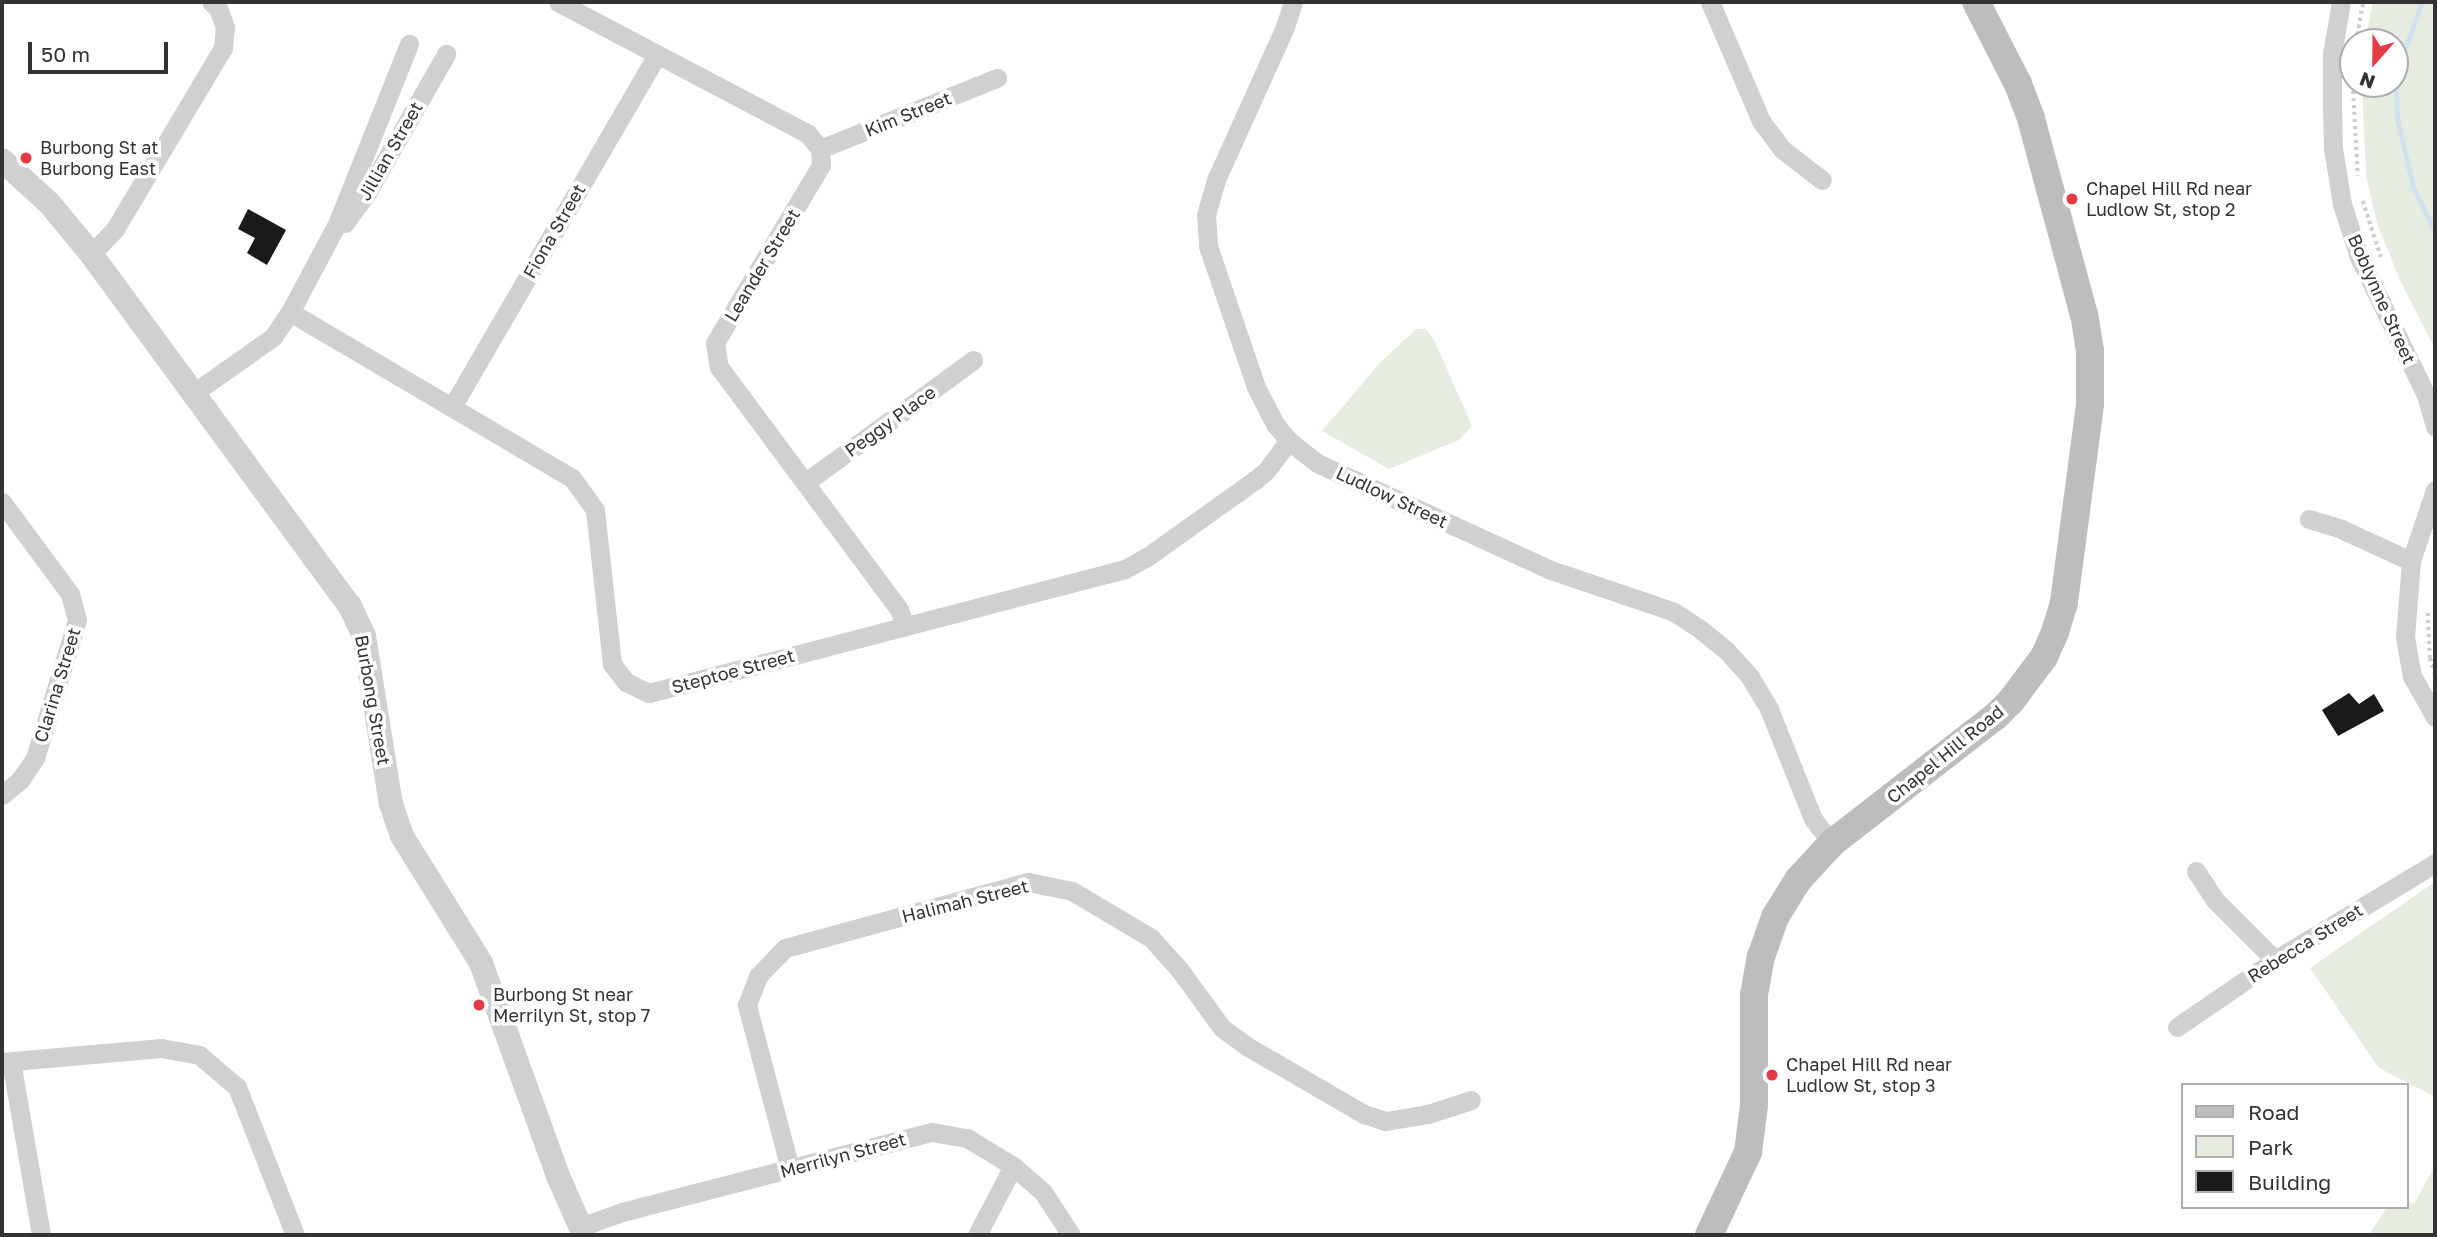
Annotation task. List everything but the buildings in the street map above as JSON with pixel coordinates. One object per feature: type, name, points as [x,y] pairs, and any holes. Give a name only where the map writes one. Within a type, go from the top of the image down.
[{"type":"main road","name":"Chapel Hill Road","points":[[1709,1235],[1748,1152],[1754,1105],[1754,995],[1761,957],[1775,917],[1798,880],[1832,843],[2011,701],[2044,657],[2056,632],[2064,602],[2090,404],[2090,351],[2084,315],[2031,118],[2018,84],[1976,2]]},
{"type":"street","points":[[90,254],[116,229],[223,48],[225,27],[218,8],[211,2]]},
{"type":"street","points":[[558,2],[808,134],[820,149]]},
{"type":"street","name":"Ludlow Street","points":[[1293,2],[1285,27],[1216,180],[1206,215],[1208,247],[1256,387],[1275,424],[1289,441],[1317,463],[1548,569],[1674,612],[1700,629],[1726,650],[1751,677],[1769,709],[1813,819],[1832,843]]},
{"type":"street","points":[[1710,2],[1760,121],[1783,150],[1822,180]]},
{"type":"street","name":"Boblynne Street","points":[[2341,2],[2332,54],[2332,115],[2333,148],[2342,204],[2359,257],[2426,395],[2435,427]]},
{"type":"street","name":"Jillian Street","points":[[290,312],[328,243],[409,44]]},
{"type":"street","name":"Jillian Street","points":[[328,243],[368,191],[446,54]]},
{"type":"street","name":"Fiona Street","points":[[452,407],[656,56]]},
{"type":"street","name":"Kim Street","points":[[820,149],[997,78]]},
{"type":"street","name":"Leander Street","points":[[820,149],[821,165],[715,343],[719,367],[900,609],[905,626]]},
{"type":"street","name":"Burbong Street","points":[[2,160],[50,204],[90,254],[195,393],[355,616],[364,636],[391,804],[402,836],[481,963],[558,1176],[582,1231]]},
{"type":"street","points":[[195,393],[273,337],[290,312]]},
{"type":"street","name":"Steptoe Street","points":[[290,312],[572,478],[595,510],[612,664],[626,682],[649,693],[1125,569],[1147,557],[1255,480],[1266,471],[1289,441]]},
{"type":"street","name":"Peggy Place","points":[[806,482],[973,360]]},
{"type":"street","points":[[2435,490],[2411,561],[2405,637],[2412,676],[2435,717]]},
{"type":"street","name":"Clarina Street","points":[[2,502],[70,594],[77,620],[34,758],[20,780],[2,795]]},
{"type":"street","points":[[2309,519],[2341,529],[2411,561]]},
{"type":"street","name":"Rebecca Street","points":[[2177,1027],[2275,960],[2435,863]]},
{"type":"street","points":[[2196,871],[2214,899],[2275,960]]},
{"type":"street","name":"Halimah Street","points":[[790,1169],[747,1004],[758,976],[785,948],[1028,882],[1072,891],[1151,938],[1179,970],[1222,1028],[1250,1048],[1364,1114],[1386,1121],[1429,1114],[1471,1100]]},
{"type":"street","points":[[41,1235],[7,1061],[161,1048],[199,1055],[237,1087],[295,1235]]},
{"type":"street","name":"Merrilyn Street","points":[[582,1231],[622,1212],[932,1132],[967,1138],[1013,1166],[1043,1192],[1071,1235]]},
{"type":"street","points":[[977,1235],[1013,1166]]},
{"type":"path","points":[[2358,28],[2363,2]]},
{"type":"path","points":[[2354,98],[2359,180]]},
{"type":"path","points":[[2360,193],[2383,262]]},
{"type":"path","points":[[2427,611],[2430,659],[2435,673]]},
{"type":"green space","points":[[2373,2],[2435,2],[2435,349],[2400,280],[2377,223],[2366,175],[2363,98],[2409,98],[2409,28],[2368,28]]},
{"type":"green space","points":[[1416,329],[1426,329],[1434,340],[1472,426],[1459,440],[1389,469],[1322,431],[1380,363]]},
{"type":"green space","points":[[2435,882],[2435,1097],[2379,1068],[2310,968]]},
{"type":"green space","points":[[2435,1166],[2435,1235],[2369,1235],[2386,1209],[2409,1209],[2409,1202],[2414,1204]]},
{"type":"waterway","points":[[2422,2],[2396,74],[2397,118],[2413,187],[2435,232]]},
{"type":"place","name":"Burbong St at Burbong East","points":[[26,158]]},
{"type":"place","name":"Chapel Hill Rd near Ludlow St, stop 2","points":[[2072,199]]},
{"type":"place","name":"Burbong St near Merrilyn St, stop 7","points":[[479,1005]]},
{"type":"place","name":"Chapel Hill Rd near Ludlow St, stop 3","points":[[1772,1075]]}]
